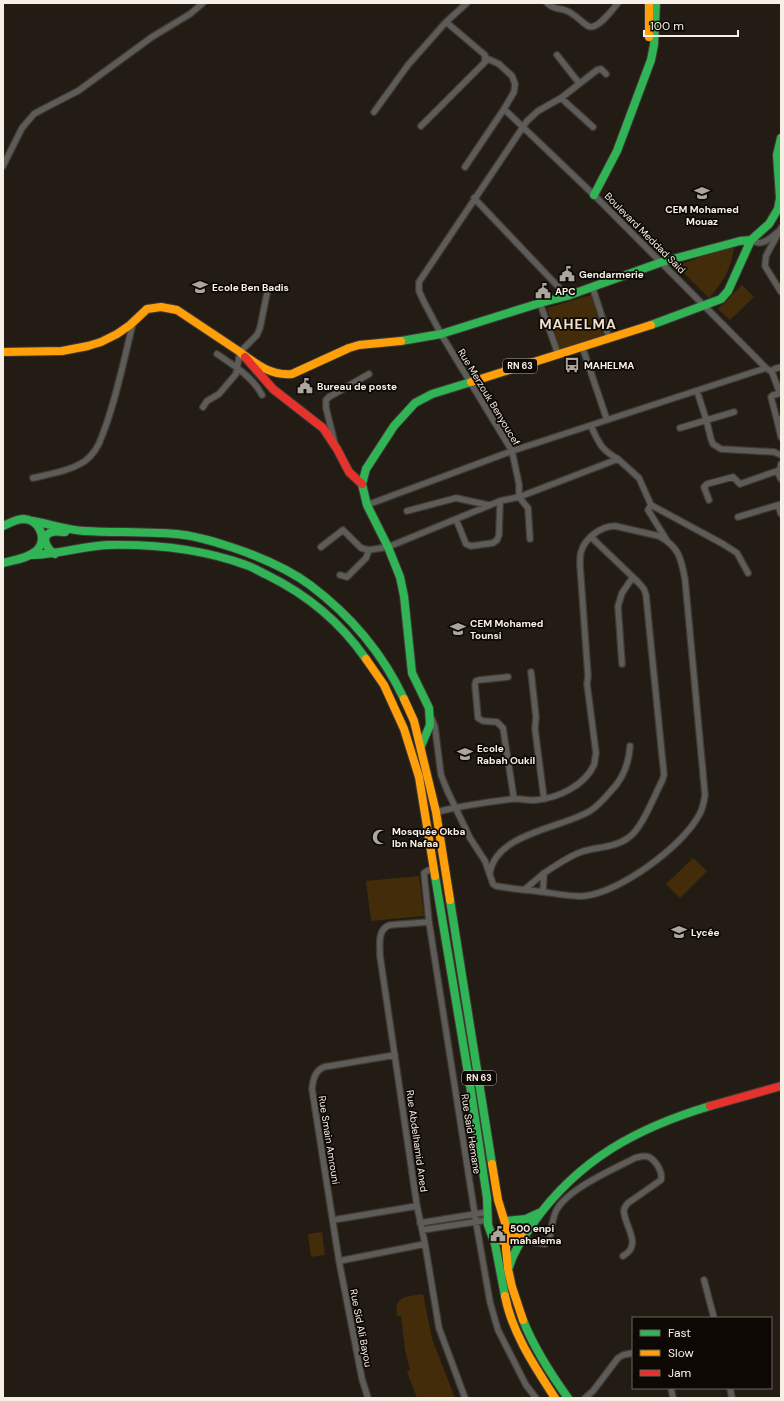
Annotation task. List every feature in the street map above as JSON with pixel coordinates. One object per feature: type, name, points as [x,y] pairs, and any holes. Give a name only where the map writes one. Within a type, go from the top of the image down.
[{"type":"main road","points":[[613,158],[614,146],[647,53],[649,40],[650,3]]},
{"type":"main road","points":[[594,195],[613,158],[653,55],[655,3]]},
{"type":"main road","name":"RN 63","points":[[362,484],[366,469],[394,426],[414,403],[432,394],[630,332],[720,299],[728,291],[751,240],[769,224],[778,209],[780,198],[777,155],[781,138]]},
{"type":"main road","points":[[3,352],[62,351],[88,346],[113,336],[133,322],[143,312],[152,308],[161,307],[171,308],[186,315],[268,371],[274,374],[286,375],[359,345],[415,339],[441,334],[567,296],[662,262],[740,241],[751,240]]},
{"type":"main road","points":[[240,352],[273,389],[323,428],[337,449],[349,472],[362,484],[367,505],[388,547],[400,577],[412,673],[430,712],[430,725],[415,760]]},
{"type":"main road","points":[[3,526],[21,519],[28,519],[82,531]]},
{"type":"main road","points":[[30,555],[37,550],[42,539],[39,527],[33,521]]},
{"type":"main road","points":[[55,554],[48,550],[45,546],[45,539],[49,533],[82,531],[162,533],[207,539],[250,553],[291,573],[329,599],[361,631],[388,668],[399,688],[414,721],[421,746]]},
{"type":"main road","points":[[3,563],[30,555],[55,554],[92,546],[148,546],[175,548],[201,552],[233,560],[264,572],[285,583],[309,599],[347,633],[383,683],[396,709],[415,760],[471,1093],[488,1213],[504,1293],[515,1327],[534,1366],[555,1398]]},
{"type":"main road","points":[[414,721],[425,720],[430,712]]},
{"type":"main road","name":"RN 63","points":[[421,746],[436,812],[498,1200],[506,1221],[508,1269],[515,1297],[530,1336],[550,1372],[568,1398]]},
{"type":"main road","points":[[508,1269],[513,1253],[523,1237],[542,1212],[570,1180],[587,1165],[624,1141],[670,1120],[707,1107],[781,1086]]},
{"type":"main road","points":[[488,1213],[496,1206],[501,1208]]},
{"type":"main road","points":[[506,1221],[526,1219],[542,1212]]},
{"type":"main road","points":[[493,1239],[501,1242],[515,1237],[523,1237]]},
{"type":"street","points":[[3,166],[22,128],[34,114],[78,92],[152,37],[190,14],[203,3]]},
{"type":"street","points":[[374,112],[408,65],[446,22],[467,3]]},
{"type":"street","points":[[547,3],[555,8],[568,12],[587,26],[592,27],[597,26],[618,3]]},
{"type":"street","points":[[446,22],[485,55],[485,62]]},
{"type":"street","points":[[557,55],[579,84]]},
{"type":"street","points":[[421,126],[488,59],[495,62],[512,76],[515,84],[514,92],[465,167]]},
{"type":"street","name":"Rue Merzouk Benyoucef","points":[[530,539],[528,508],[519,497],[519,484],[512,451],[471,381],[441,334],[421,297],[419,292],[420,282],[474,198],[527,121],[538,111],[561,98],[597,70],[601,70],[606,74]]},
{"type":"street","points":[[561,98],[593,127]]},
{"type":"street","name":"Boulevard Meddad Said","points":[[504,109],[594,195],[766,368],[772,372]]},
{"type":"street","points":[[474,198],[567,296]]},
{"type":"street","points":[[751,240],[760,243],[780,229]]},
{"type":"street","points":[[780,229],[766,256],[765,266],[781,292]]},
{"type":"street","points":[[592,286],[609,338]]},
{"type":"street","points":[[203,407],[208,401],[219,394],[236,374],[240,352],[257,335],[260,328],[267,293]]},
{"type":"street","points":[[540,303],[558,354]]},
{"type":"street","points":[[32,478],[54,474],[74,467],[86,460],[95,450],[102,436],[112,406],[133,322]]},
{"type":"street","points":[[582,346],[607,420]]},
{"type":"street","points":[[218,354],[230,362],[259,388],[262,395]]},
{"type":"street","points":[[781,367],[772,372],[780,391],[778,394],[771,397],[779,420],[781,437]]},
{"type":"street","points":[[367,505],[512,451],[766,368]]},
{"type":"street","points":[[337,449],[326,408],[326,400],[369,374]]},
{"type":"street","points":[[697,391],[711,439],[717,448],[774,452],[781,455]]},
{"type":"street","points":[[680,428],[706,419],[734,412]]},
{"type":"street","points":[[592,426],[600,446],[608,454],[618,459],[639,478],[651,504],[737,553],[748,573]]},
{"type":"street","points":[[320,547],[343,530],[361,548],[369,550],[388,547],[488,505],[519,497],[618,459]]},
{"type":"street","points":[[708,500],[704,487],[707,484],[733,477],[740,484],[778,471],[781,464]]},
{"type":"street","points":[[778,471],[781,479]]},
{"type":"street","points":[[407,511],[456,498],[488,505]]},
{"type":"street","points":[[456,519],[466,544],[471,546],[493,544],[499,535],[500,501]]},
{"type":"street","points":[[430,712],[435,728],[442,775],[447,790],[470,838],[485,861],[490,873],[492,884],[496,886],[524,890],[571,896],[584,896],[618,884],[646,868],[671,848],[693,825],[700,815],[705,795],[684,579],[680,556],[675,548],[666,539],[648,510],[651,504]]},
{"type":"street","points":[[738,517],[780,505],[781,514]]},
{"type":"street","points":[[436,812],[514,799],[544,799],[564,792],[579,783],[588,774],[594,763],[596,753],[587,684],[588,676],[580,558],[582,548],[591,537],[602,529],[610,526],[652,533],[666,539]]},
{"type":"street","points":[[524,890],[544,873],[576,854],[620,843],[628,839],[639,826],[662,781],[664,768],[646,595],[644,589],[633,577],[591,537]]},
{"type":"street","points":[[340,575],[347,577],[366,558],[369,550]]},
{"type":"street","points":[[622,664],[618,606],[622,593],[633,577]]},
{"type":"street","points":[[532,672],[536,717],[535,729],[544,799]]},
{"type":"street","points":[[508,677],[479,680],[476,681],[475,685],[478,718],[484,721],[497,722],[502,728],[514,799]]},
{"type":"street","points":[[490,873],[491,866],[495,858],[509,846],[532,832],[579,816],[600,803],[623,775],[628,763],[630,746]]},
{"type":"street","name":"Rue Said Hemane","points":[[434,868],[427,870],[424,873],[429,922],[490,1302],[498,1330],[526,1385],[536,1398]]},
{"type":"street","points":[[543,892],[544,873]]},
{"type":"street","name":"Rue Abdelhamid Aned","points":[[429,922],[386,926],[380,937],[380,956],[417,1206],[439,1328],[465,1398]]},
{"type":"street","name":"Rue Smain Amrouni","points":[[339,1262],[312,1089],[315,1075],[324,1067],[395,1055]]},
{"type":"street","points":[[523,1237],[531,1242],[545,1244],[549,1241],[553,1221],[560,1204],[594,1179],[640,1156],[649,1157],[654,1161],[660,1171],[662,1176],[661,1180],[624,1207],[623,1211],[632,1237],[632,1243],[627,1254],[623,1256]]},
{"type":"street","points":[[333,1220],[417,1206]]},
{"type":"street","points":[[420,1223],[488,1213]]},
{"type":"street","points":[[422,1230],[476,1222],[488,1213]]},
{"type":"street","points":[[339,1262],[425,1244]]},
{"type":"street","name":"Rue Sid Ali Bayou","points":[[339,1262],[362,1379],[368,1398]]},
{"type":"street","points":[[704,1280],[714,1317]]},
{"type":"street","points":[[585,1398],[593,1391],[618,1358],[632,1353]]},
{"type":"shaded area","points":[[731,245],[734,249],[728,270],[718,287],[709,298],[677,266]]},
{"type":"shaded area","points":[[742,285],[754,297],[730,320],[718,309]]},
{"type":"shaded area","points":[[591,295],[604,337],[560,350],[547,308]]},
{"type":"shaded area","points":[[693,858],[707,871],[680,898],[666,884]]},
{"type":"shaded area","points":[[419,876],[424,916],[371,921],[366,881]]},
{"type":"shaded area","points":[[322,1232],[325,1255],[311,1257],[308,1234]]},
{"type":"shaded area","points":[[423,1294],[432,1339],[455,1398],[417,1398],[407,1372],[410,1370],[405,1350],[401,1316],[397,1316],[397,1304],[402,1298]]},
{"type":"traffic: fast","points":[[594,195],[617,151],[651,60],[654,45],[656,3]]},
{"type":"traffic: fast","points":[[651,325],[721,299],[728,291],[751,240],[769,224],[778,209],[780,198],[777,155],[781,138]]},
{"type":"traffic: fast","points":[[401,341],[441,334],[567,296],[662,262],[740,241],[751,240]]},
{"type":"traffic: fast","points":[[421,746],[430,725],[429,708],[412,673],[404,596],[400,577],[388,547],[367,505],[362,484],[366,469],[394,426],[415,403],[432,394],[471,382]]},
{"type":"traffic: fast","points":[[3,526],[13,521],[24,519],[30,520],[38,527],[42,536],[40,547],[32,554],[24,558],[3,563]]},
{"type":"traffic: fast","points":[[33,521],[65,528],[96,532],[159,533],[190,536],[231,547],[272,563],[292,573],[310,585],[352,622],[376,651],[396,682],[404,699]]},
{"type":"traffic: fast","points":[[55,554],[47,546],[45,539],[46,536],[52,532],[65,532]]},
{"type":"traffic: fast","points":[[30,555],[50,554],[108,545],[143,545],[195,551],[249,566],[309,600],[345,633],[366,659]]},
{"type":"traffic: fast","points":[[435,876],[470,1085],[487,1198],[488,1225],[495,1244],[505,1296]]},
{"type":"traffic: fast","points":[[450,900],[492,1164]]},
{"type":"traffic: fast","points":[[509,1267],[516,1249],[551,1200],[570,1180],[590,1163],[634,1136],[683,1115],[710,1106]]},
{"type":"traffic: fast","points":[[506,1221],[526,1219],[539,1213]]},
{"type":"traffic: fast","points":[[523,1320],[543,1360],[568,1398]]},
{"type":"traffic: slow","points":[[649,3],[649,37]]},
{"type":"traffic: slow","points":[[3,352],[62,351],[88,346],[101,342],[117,334],[130,325],[147,309],[161,307],[177,310],[240,352],[245,357]]},
{"type":"traffic: slow","points":[[471,382],[651,325]]},
{"type":"traffic: slow","points":[[240,352],[258,365],[271,371],[292,374],[349,348],[359,345],[401,341]]},
{"type":"traffic: slow","points":[[366,659],[384,685],[404,729],[419,777],[435,876]]},
{"type":"traffic: slow","points":[[404,699],[414,721],[436,812],[450,900]]},
{"type":"traffic: slow","points":[[492,1164],[498,1200],[506,1226],[508,1269],[512,1287],[523,1320]]},
{"type":"traffic: slow","points":[[502,1241],[515,1237],[523,1237]]},
{"type":"traffic: slow","points":[[505,1296],[508,1310],[525,1349],[555,1398]]},
{"type":"traffic: jam","points":[[245,357],[273,389],[323,428],[337,449],[349,472],[362,484]]},
{"type":"traffic: jam","points":[[710,1106],[781,1086]]},
{"type":"place","name":"CEM Mohamed Mouaz","points":[[702,193]]},
{"type":"place","name":"Gendarmerie","points":[[567,274]]},
{"type":"place","name":"Ecole Ben Badis","points":[[200,287]]},
{"type":"place","name":"APC","points":[[543,291]]},
{"type":"place","name":"MAHELMA","points":[[572,365]]},
{"type":"place","name":"Bureau de poste","points":[[305,386]]},
{"type":"place","name":"CEM Mohamed Tounsi","points":[[458,629]]},
{"type":"place","name":"Ecole Rabah Oukil","points":[[465,754]]},
{"type":"place","name":"Mosquée Okba Ibn Nafaa","points":[[380,837]]},
{"type":"place","name":"Lycée","points":[[679,932]]},
{"type":"place","name":"500 enpi mahalema","points":[[498,1234]]},
{"type":"district","name":"MAHELMA","points":[[578,324]]}]
